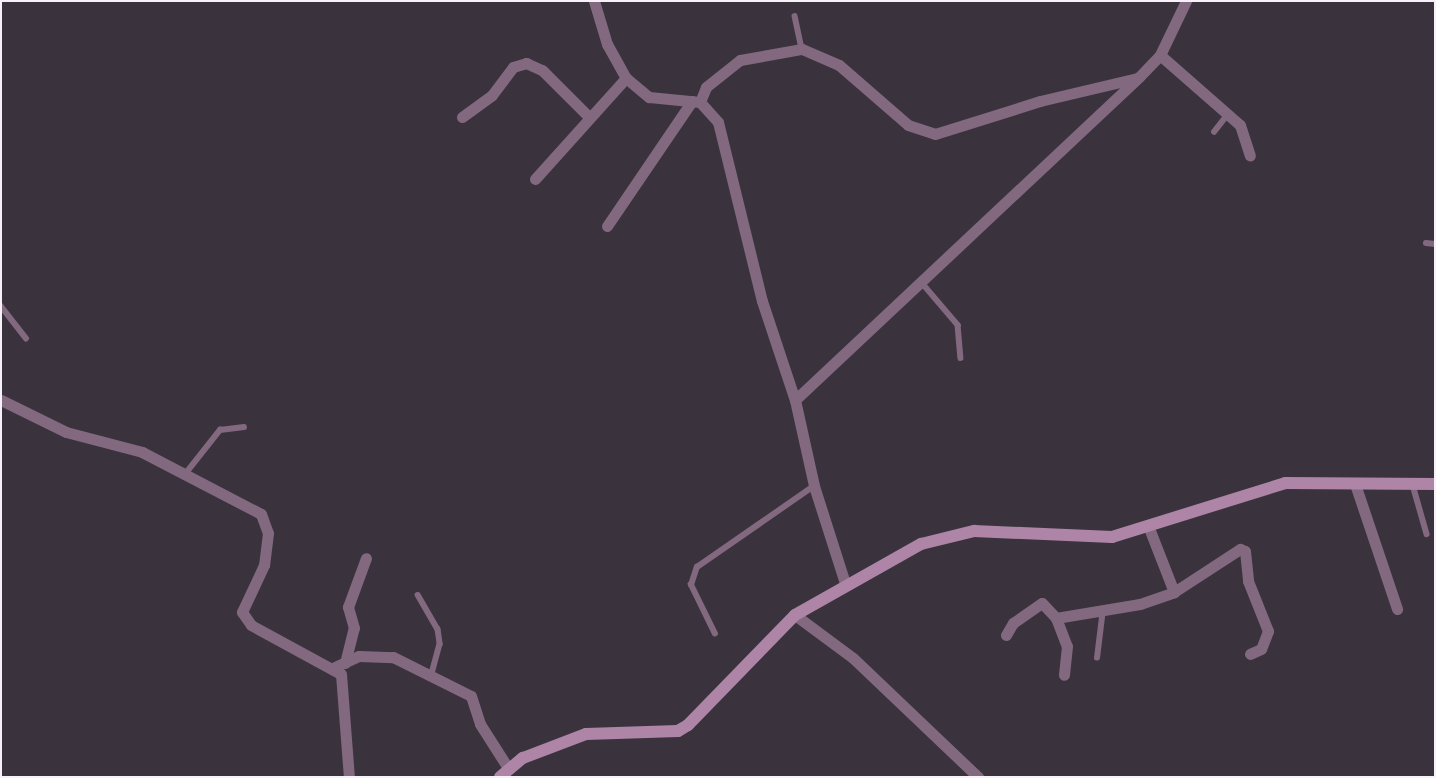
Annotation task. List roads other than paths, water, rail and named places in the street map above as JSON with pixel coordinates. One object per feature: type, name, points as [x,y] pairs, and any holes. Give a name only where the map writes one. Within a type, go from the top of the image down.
[{"type":"street","points":[[594,1],[606,44],[626,78],[650,98],[696,101],[718,122],[762,301],[795,400],[814,486],[845,583]]},
{"type":"street","points":[[795,400],[923,284],[1139,77],[1160,55],[1186,1]]},
{"type":"street","points":[[607,226],[706,87],[740,60],[802,49],[839,65],[908,125],[935,134],[1040,100],[1139,77]]},
{"type":"street","points":[[1160,55],[1247,133],[1250,155]]},
{"type":"street","points":[[462,117],[492,95],[513,68],[526,63],[542,70],[589,117]]},
{"type":"street","points":[[535,180],[589,117],[626,78]]},
{"type":"street","points":[[1,400],[66,432],[116,443],[186,473],[252,507],[266,523],[264,565],[243,604],[245,619],[340,665],[374,654],[393,657],[432,674],[475,699],[480,724],[504,772],[537,752],[586,734],[668,732],[688,725],[795,615],[845,583],[904,550],[974,531],[1096,539],[1148,528],[1273,485],[1435,484]]},
{"type":"street","points":[[1355,484],[1397,608]]},
{"type":"street","points":[[1148,528],[1174,592]]},
{"type":"street","points":[[1056,618],[1103,607],[1140,604],[1174,592],[1240,549],[1245,551],[1248,581],[1268,631],[1261,649],[1250,654]]},
{"type":"street","points":[[349,777],[344,748],[343,685],[340,665],[354,628],[348,607],[366,558]]},
{"type":"street","points":[[1006,635],[1013,623],[1042,602],[1056,618],[1068,646],[1064,675]]},
{"type":"street","points":[[795,615],[853,658],[978,777]]},
{"type":"lane","points":[[795,16],[802,49]]},
{"type":"lane","points":[[1214,132],[1228,114]]},
{"type":"lane","points":[[1426,243],[1435,244]]},
{"type":"lane","points":[[923,284],[958,325],[961,358]]},
{"type":"lane","points":[[1,306],[26,338]]},
{"type":"lane","points":[[186,473],[220,430],[244,427]]},
{"type":"lane","points":[[1413,485],[1427,534]]},
{"type":"lane","points":[[715,634],[691,585],[697,566],[814,486]]},
{"type":"lane","points":[[418,595],[438,629],[440,644],[432,674]]},
{"type":"lane","points":[[1097,658],[1103,607]]}]
